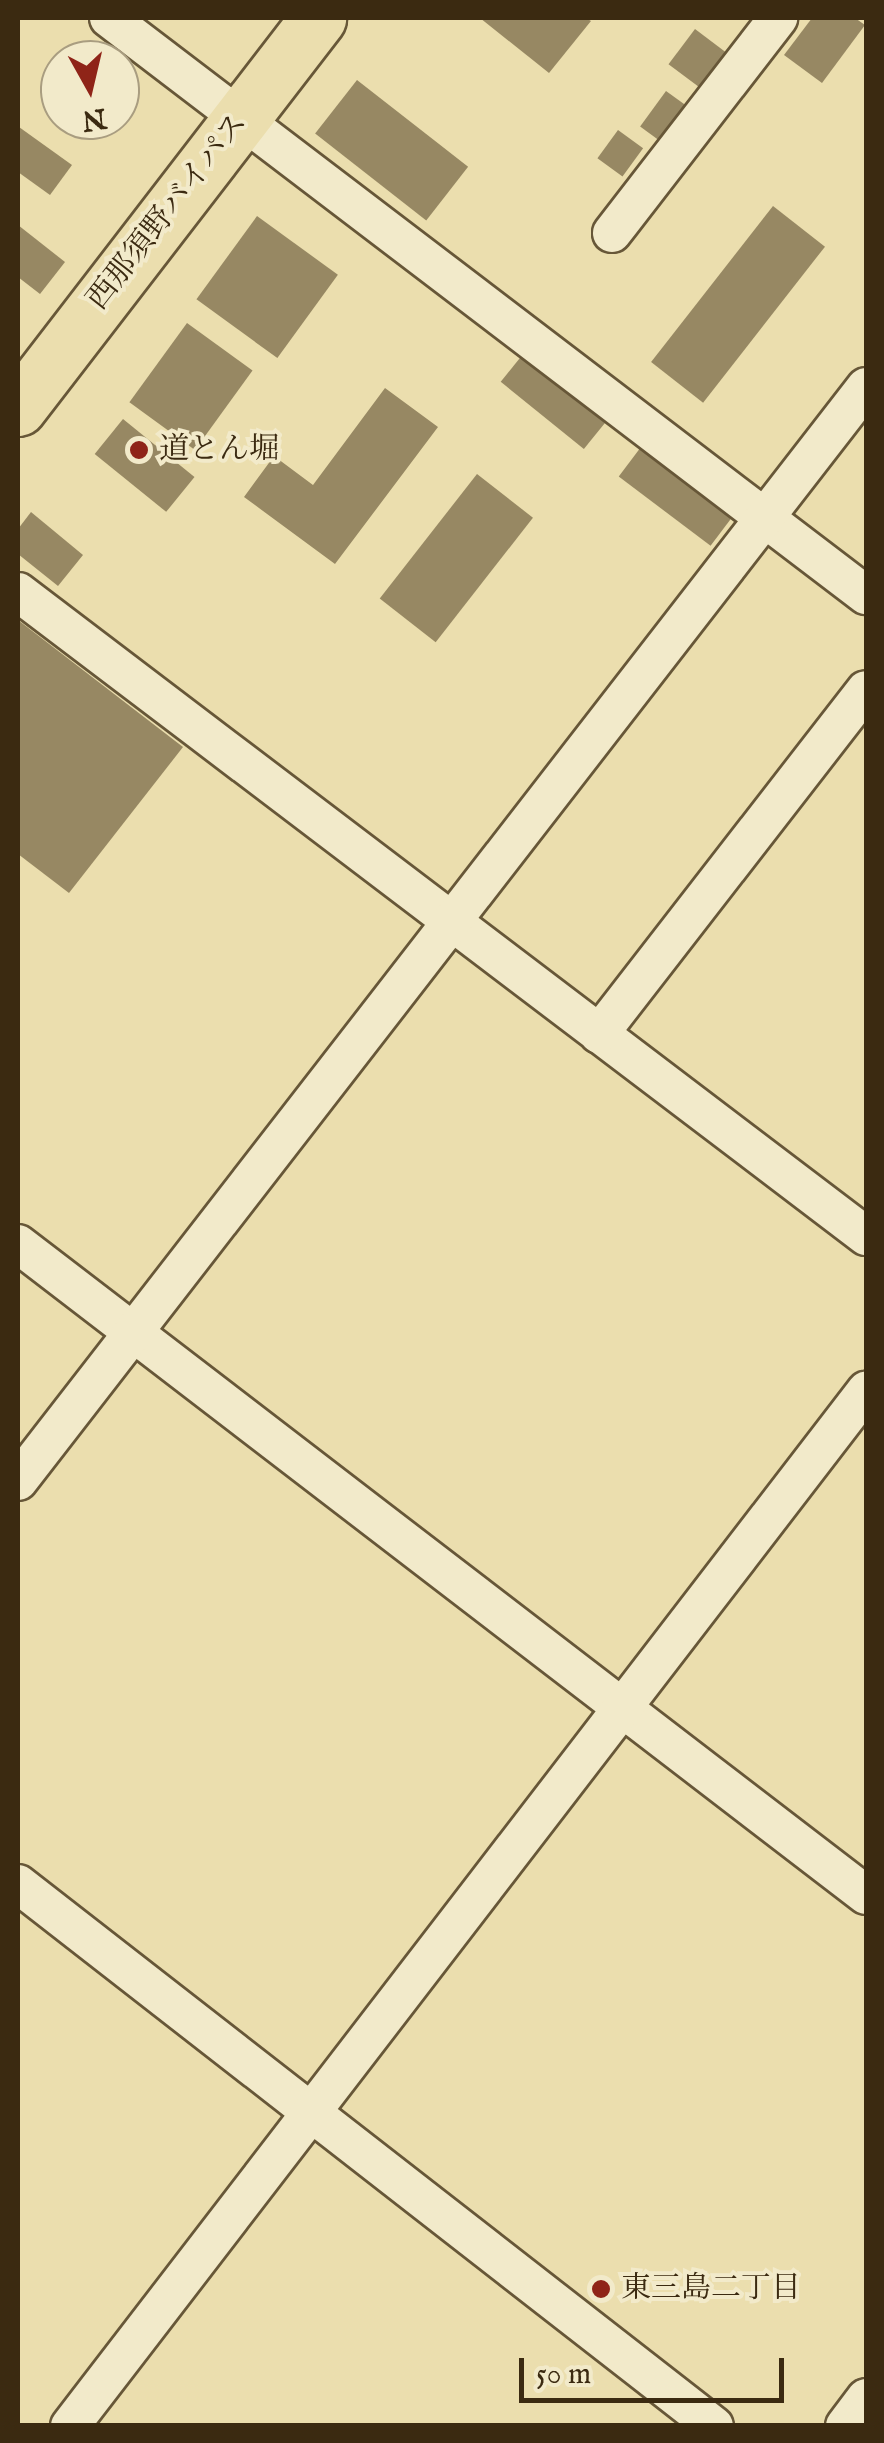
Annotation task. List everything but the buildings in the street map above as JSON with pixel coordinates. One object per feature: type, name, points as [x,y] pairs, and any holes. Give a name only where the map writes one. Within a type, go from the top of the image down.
[{"type":"highway","name":"西那須野バイパス","points":[[18,408],[318,18]]},
{"type":"street","points":[[108,18],[866,595]]},
{"type":"street","points":[[612,233],[778,18]]},
{"type":"street","points":[[18,1481],[448,920],[866,387]]},
{"type":"street","points":[[18,592],[866,1236]]},
{"type":"street","points":[[599,1034],[866,690]]},
{"type":"street","points":[[18,1244],[866,1895]]},
{"type":"street","points":[[70,2426],[309,2108],[622,1711],[866,1391]]},
{"type":"street","points":[[18,1884],[714,2426]]},
{"type":"street","points":[[845,2426],[866,2398]]},
{"type":"place","name":"道とん堀","points":[[139,450]]},
{"type":"place","name":"東三島二丁目","points":[[601,2289]]}]
